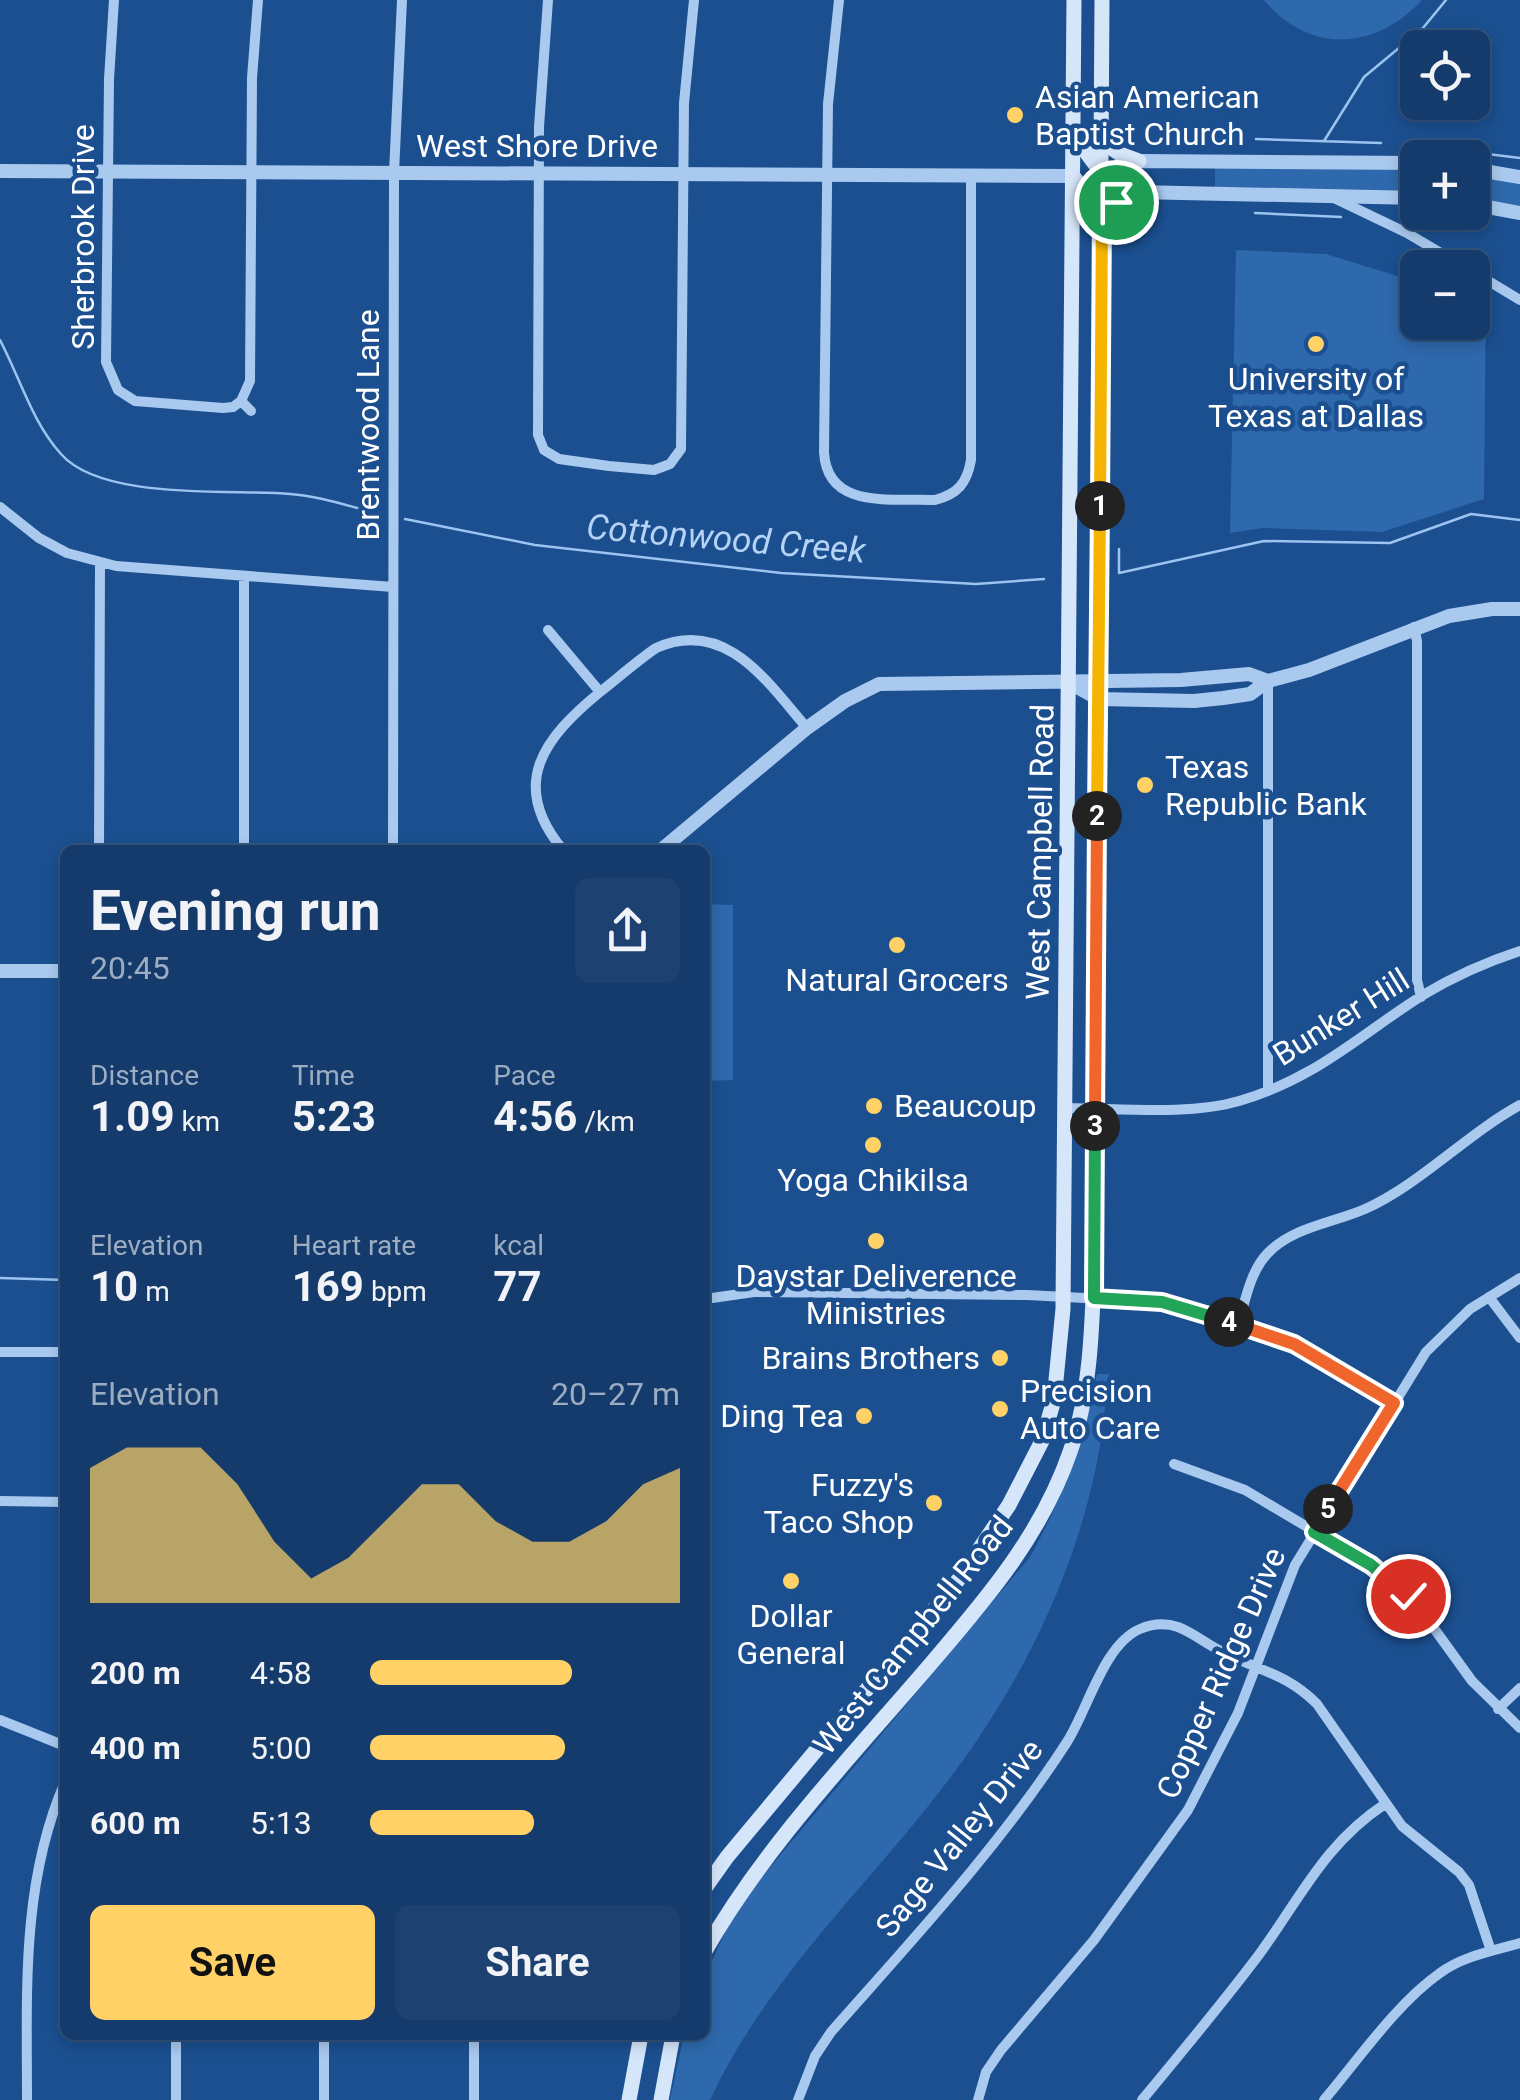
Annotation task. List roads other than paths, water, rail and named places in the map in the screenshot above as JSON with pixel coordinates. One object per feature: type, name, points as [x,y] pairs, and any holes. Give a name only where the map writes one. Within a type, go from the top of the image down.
[{"type":"main road","name":"West Campbell Road","points":[[710,1881],[959,1579],[1013,1498],[1042,1441],[1054,1400],[1063,1297],[1066,848],[1079,198],[1073,176],[1074,0]]},
{"type":"main road","name":"West Campbell Road","points":[[710,1944],[762,1861],[1001,1580],[1044,1512],[1077,1432],[1094,1298],[1102,0]]},
{"type":"main road","points":[[1073,134],[1102,176],[1079,198],[1102,214],[1136,192]]},
{"type":"main road","points":[[1073,176],[1102,142],[1138,161]]},
{"type":"main road","points":[[1066,848],[1096,848]]},
{"type":"main road","points":[[1013,1498],[1044,1512]]},
{"type":"main road","points":[[834,1729],[857,1751]]},
{"type":"main road","points":[[629,2100],[640,2040]]},
{"type":"main road","points":[[661,2100],[673,2040]]},
{"type":"street","name":"Sherbrook Drive","points":[[114,0],[105,348],[112,381],[126,397],[142,402],[222,408],[241,401]]},
{"type":"street","points":[[251,411],[241,401],[250,381],[251,174],[258,0]]},
{"type":"street","name":"Brentwood Lane","points":[[393,845],[394,173],[402,0]]},
{"type":"street","points":[[548,0],[540,80],[538,436],[544,450],[559,459],[654,470],[670,464],[680,449],[684,102],[694,0]]},
{"type":"street","points":[[839,0],[828,104],[824,452],[828,476],[838,487],[866,497],[935,500],[948,497],[968,476],[971,176]]},
{"type":"street","points":[[1102,176],[1138,161],[1400,163]]},
{"type":"street","name":"West Shore Drive","points":[[0,171],[1073,176]]},
{"type":"street","points":[[1490,171],[1520,177]]},
{"type":"street","points":[[1102,176],[1136,192],[1400,197]]},
{"type":"street","points":[[1326,194],[1436,250]]},
{"type":"street","points":[[1490,207],[1520,212]]},
{"type":"street","points":[[1490,282],[1520,300]]},
{"type":"street","points":[[0,508],[39,538],[100,563],[393,587]]},
{"type":"street","points":[[99,845],[100,563]]},
{"type":"street","points":[[244,577],[244,845]]},
{"type":"street","points":[[1070,683],[1099,699],[1224,698],[1250,694],[1268,682],[1309,670],[1414,627],[1470,611],[1520,609]]},
{"type":"street","points":[[1414,627],[1417,980],[1421,997]]},
{"type":"street","points":[[548,630],[600,692]]},
{"type":"street","points":[[560,845],[541,818],[536,799],[536,771],[550,740],[600,692],[667,643],[710,643],[736,652],[807,728]]},
{"type":"street","points":[[667,845],[807,728],[870,687],[890,682],[1070,683],[1249,674],[1268,682]]},
{"type":"street","points":[[1268,682],[1268,1090]]},
{"type":"street","name":"Bunker Hill","points":[[1064,1108],[1213,1106],[1268,1090],[1320,1068],[1421,997],[1476,968],[1520,951]]},
{"type":"street","points":[[0,972],[60,971]]},
{"type":"street","points":[[1238,1325],[1258,1267],[1282,1240],[1382,1200],[1520,1105]]},
{"type":"street","name":"Copper Ridge Drive","points":[[978,2100],[986,2072],[1001,2050],[1094,1940],[1174,1834],[1204,1782],[1258,1666],[1287,1582],[1426,1352],[1470,1309],[1520,1278]]},
{"type":"street","points":[[710,1298],[749,1292],[1162,1302],[1294,1344],[1394,1403]]},
{"type":"street","points":[[1488,1297],[1520,1338]]},
{"type":"street","points":[[0,1352],[60,1352]]},
{"type":"street","points":[[1174,1464],[1245,1490],[1371,1565],[1408,1596],[1472,1681],[1520,1728]]},
{"type":"street","points":[[0,1501],[60,1502]]},
{"type":"street","name":"Sage Valley Drive","points":[[798,2100],[814,2056],[831,2032],[982,1856],[1046,1774],[1074,1731],[1120,1642],[1140,1629],[1171,1626],[1225,1654],[1290,1680],[1317,1704],[1385,1804],[1422,1846],[1459,1872],[1469,1885],[1491,1951]]},
{"type":"street","points":[[1498,1709],[1520,1688]]},
{"type":"street","points":[[0,1720],[60,1744]]},
{"type":"street","points":[[27,2100],[28,1929],[40,1858],[60,1797]]},
{"type":"street","points":[[1142,2100],[1258,1956],[1318,1865],[1342,1836],[1385,1804]]},
{"type":"street","points":[[1332,2097],[1427,1983],[1450,1966],[1520,1943]]},
{"type":"street","points":[[176,2040],[176,2100]]},
{"type":"street","points":[[324,2040],[324,2100]]},
{"type":"street","points":[[474,2040],[474,2100]]},
{"type":"waterway","points":[[1324,141],[1364,77],[1423,28],[1446,0]]},
{"type":"waterway","points":[[1256,139],[1381,143]]},
{"type":"waterway","points":[[1490,154],[1520,158]]},
{"type":"waterway","points":[[1255,213],[1341,217]]},
{"type":"waterway","name":"Cottonwood Creek","points":[[0,340],[42,428],[61,454],[80,469],[136,486],[301,495],[380,514]]},
{"type":"waterway","name":"Cottonwood Creek","points":[[1119,549],[1119,573],[1264,541],[1390,543],[1471,514],[1520,520]]},
{"type":"waterway","name":"Cottonwood Creek","points":[[405,519],[535,545],[781,573],[976,584],[1044,579]]},
{"type":"waterway","points":[[0,1278],[60,1280]]},
{"type":"place","name":"Asian American Baptist Church","points":[[1015,115]]},
{"type":"place","name":"University of Texas at Dallas","points":[[1316,344]]},
{"type":"place","name":"Texas Republic Bank","points":[[1145,785]]},
{"type":"place","name":"Natural Grocers","points":[[897,945]]},
{"type":"place","name":"Beaucoup","points":[[874,1106]]},
{"type":"place","name":"Yoga Chikilsa","points":[[873,1145]]},
{"type":"place","name":"Daystar Deliverence Ministries","points":[[876,1241]]},
{"type":"place","name":"Brains Brothers","points":[[1000,1358]]},
{"type":"place","name":"Precision Auto Care","points":[[1000,1409]]},
{"type":"place","name":"Ding Tea","points":[[864,1416]]},
{"type":"place","name":"Fuzzy's Taco Shop","points":[[934,1503]]},
{"type":"place","name":"Dollar General","points":[[791,1581]]}]
